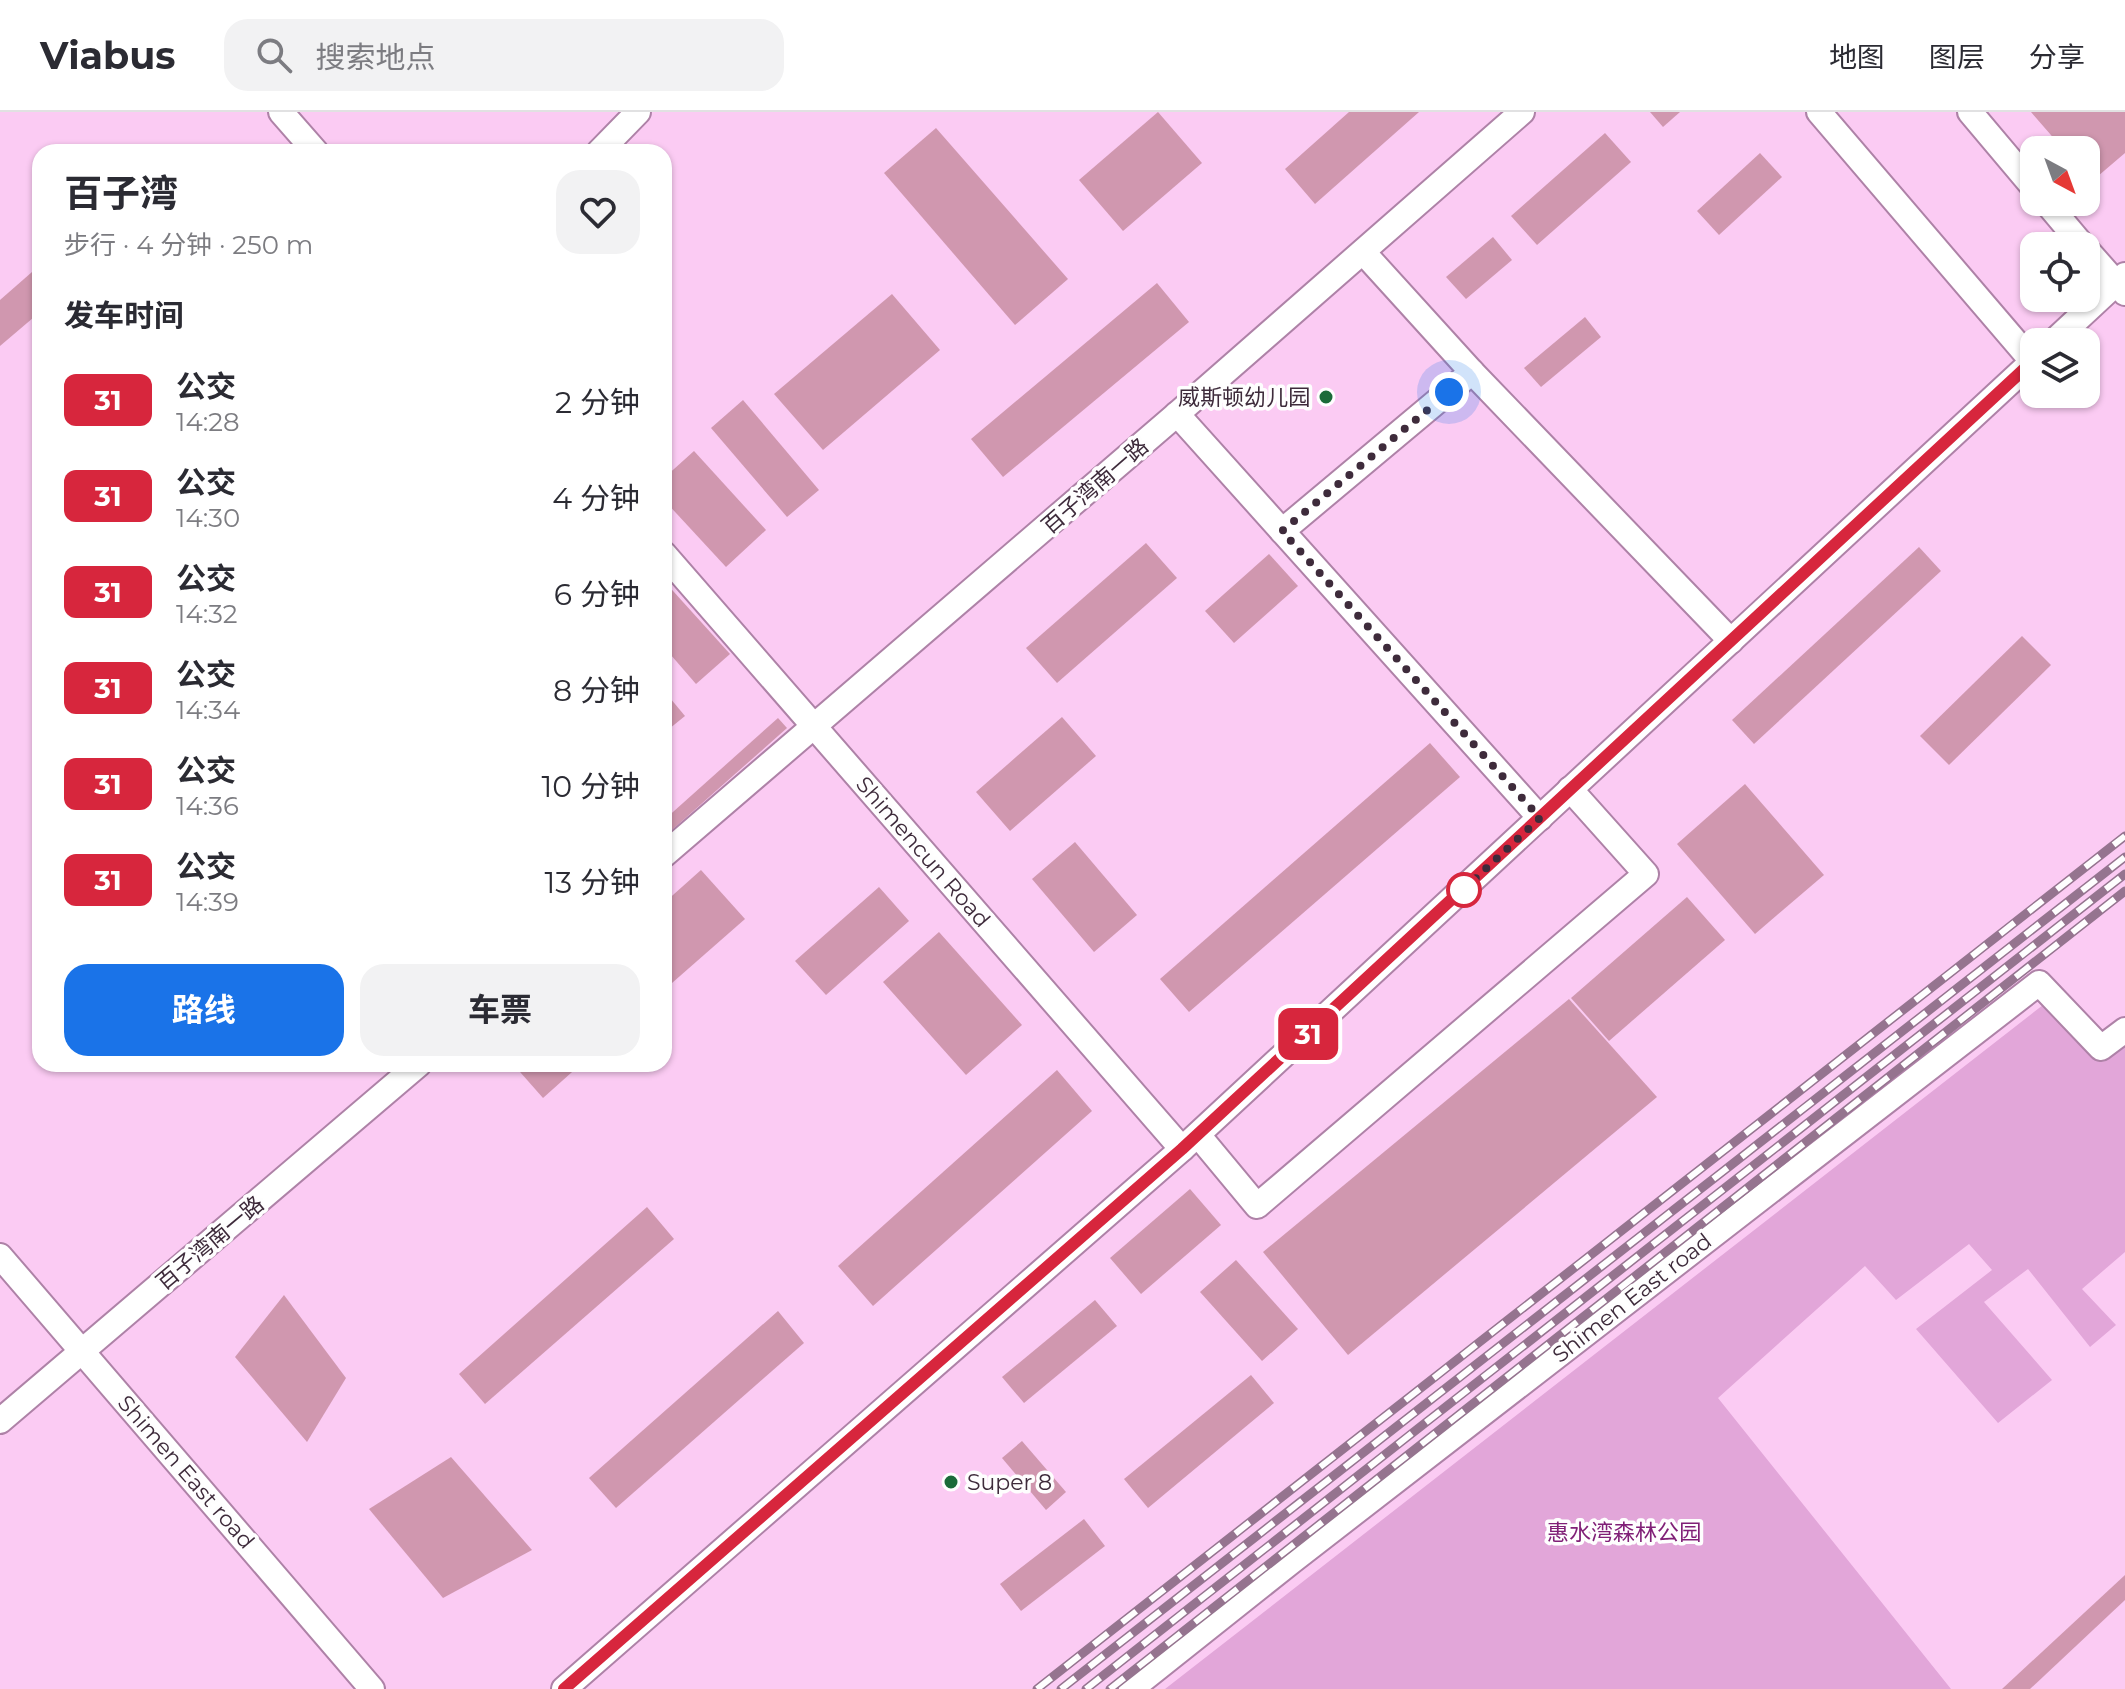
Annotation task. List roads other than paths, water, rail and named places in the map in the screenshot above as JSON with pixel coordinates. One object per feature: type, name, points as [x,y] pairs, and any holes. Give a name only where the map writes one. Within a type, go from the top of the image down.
[{"type":"street","points":[[281,112],[309,144]]},
{"type":"street","points":[[607,144],[638,112]]},
{"type":"street","name":"百子湾南一路","points":[[672,848],[1177,414],[1522,112]]},
{"type":"street","points":[[1819,112],[2020,346]]},
{"type":"street","points":[[1970,112],[2020,171]]},
{"type":"street","points":[[2058,216],[2071,232]]},
{"type":"street","points":[[1363,252],[1472,372],[1731,641]]},
{"type":"street","points":[[2070,328],[2122,284],[2100,263]]},
{"type":"street","points":[[1282,531],[1472,372]]},
{"type":"street","points":[[564,1689],[1190,1142],[2020,373]]},
{"type":"street","points":[[1177,414],[1540,818]]},
{"type":"street","name":"Shimencun Road","points":[[672,563],[814,727],[1190,1142],[1257,1206],[1646,874],[1570,789]]},
{"type":"street","name":"Shimen East road","points":[[1131,1689],[2039,983],[2101,1048],[2125,1030]]},
{"type":"street","name":"百子湾南一路","points":[[0,1421],[410,1072]]},
{"type":"street","name":"Shimen East road","points":[[0,1256],[372,1689]]},
{"type":"railway","points":[[1037,1689],[2125,836]]},
{"type":"railway","points":[[1061,1689],[2125,857]]},
{"type":"railway","points":[[1086,1689],[2125,874]]},
{"type":"railway","points":[[1110,1689],[2125,891]]},
{"type":"place","name":"威斯顿幼儿园","points":[[1326,397]]},
{"type":"place","name":"Super 8","points":[[951,1482]]},
{"type":"park label","name":"惠水湾森林公园","points":[[1624,1532]]}]
